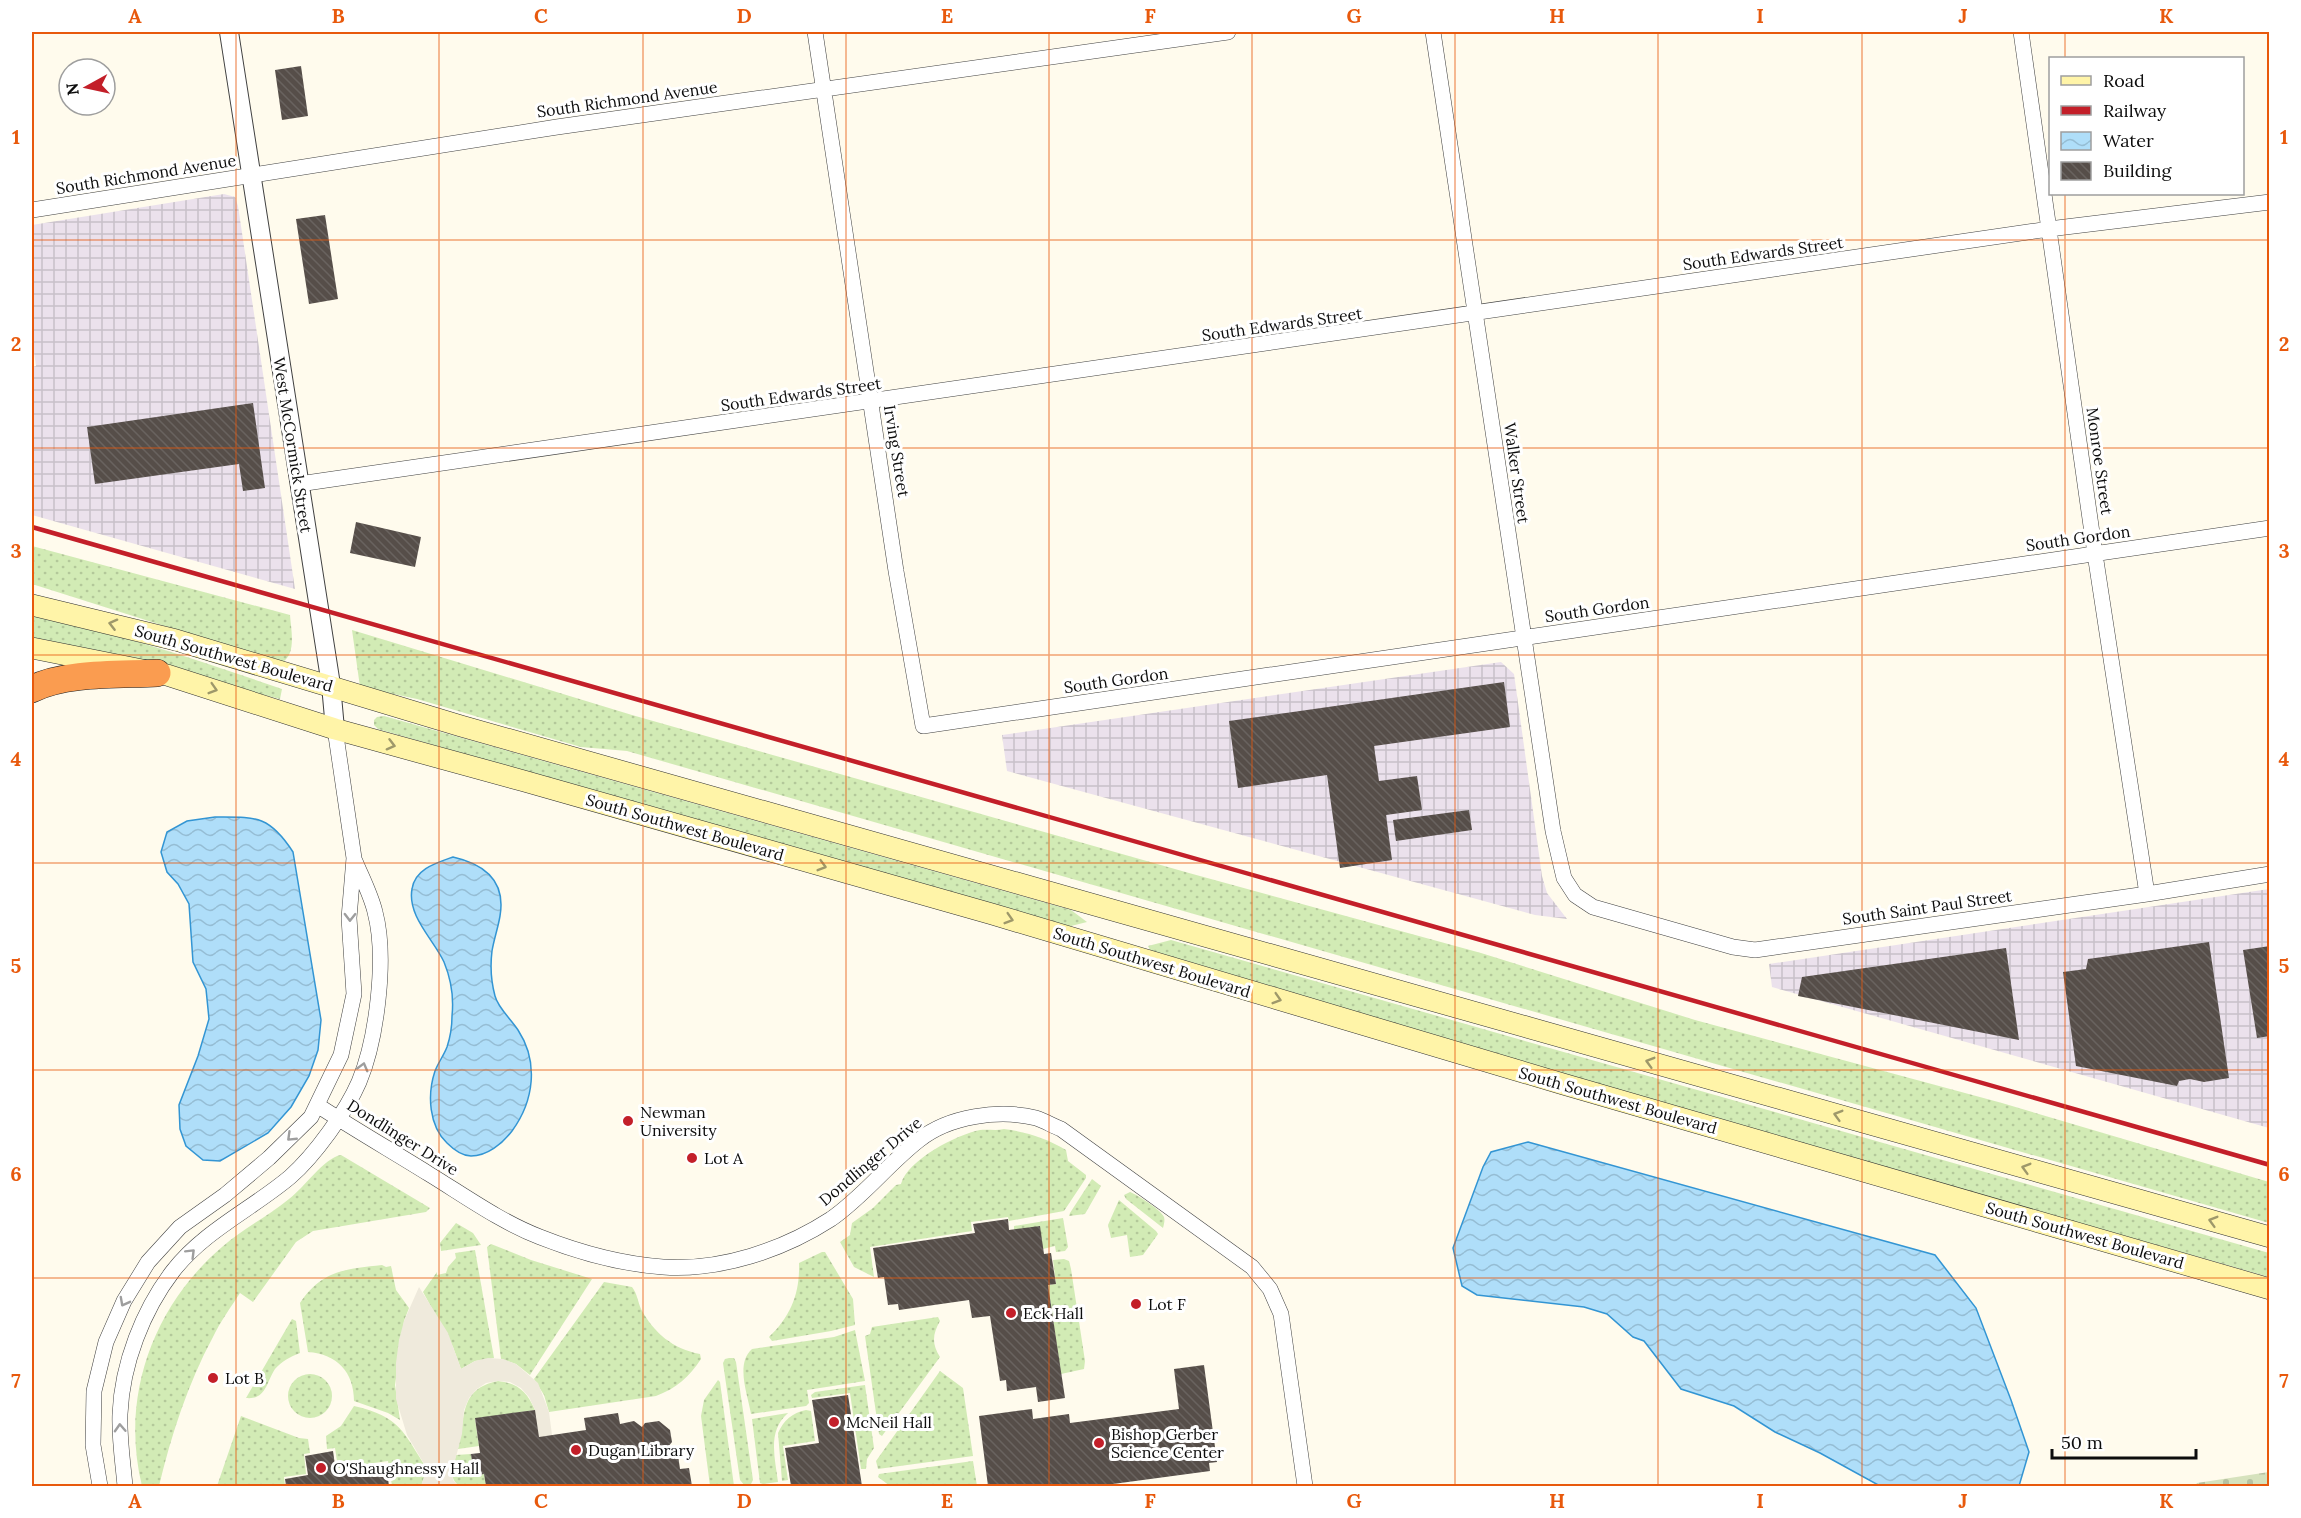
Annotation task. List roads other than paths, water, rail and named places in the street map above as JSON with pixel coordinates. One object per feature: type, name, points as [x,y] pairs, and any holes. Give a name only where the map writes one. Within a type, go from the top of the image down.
[{"type":"highway","points":[[32,689],[44,683],[72,678],[157,673]]},
{"type":"main road","name":"South Southwest Boulevard","points":[[32,605],[176,640],[484,732],[2270,1237]]},
{"type":"main road","name":"South Southwest Boulevard","points":[[32,648],[157,673],[335,729],[969,908],[1563,1084],[2270,1289]]},
{"type":"street","name":"West McCormick Street","points":[[100,1486],[93,1445],[94,1391],[106,1342],[124,1301],[148,1262],[180,1227],[225,1195],[269,1158],[311,1117],[341,1055],[354,994],[350,918],[354,858],[335,729],[331,685],[230,32]]},
{"type":"street","name":"Irving Street","points":[[815,32],[899,586],[923,726],[929,725]]},
{"type":"street","name":"South Richmond Avenue","points":[[32,210],[556,127],[1228,32]]},
{"type":"street","name":"Walker Street","points":[[1433,32],[1553,831],[1564,878],[1575,895],[1593,907]]},
{"type":"street","name":"Monroe Street","points":[[2021,32],[2095,554],[2147,894]]},
{"type":"street","name":"South Edwards Street","points":[[299,484],[2049,229],[2270,202]]},
{"type":"street","name":"South Gordon","points":[[929,725],[2270,528]]},
{"type":"street","name":"West McCormick Street","points":[[125,1486],[120,1414],[124,1378],[134,1344],[151,1305],[174,1270],[206,1238],[291,1175],[340,1119],[359,1081],[380,995],[380,945],[375,912],[354,858]]},
{"type":"street","name":"South Saint Paul Street","points":[[1593,907],[1733,947],[1755,950],[2147,894],[2270,874]]},
{"type":"street","name":"Dondlinger Drive","points":[[317,1105],[496,1215],[538,1237],[614,1259],[664,1267],[698,1266],[731,1261],[767,1250],[800,1236],[831,1219],[856,1200],[919,1139],[943,1125],[974,1117],[1006,1115],[1036,1119],[1061,1129],[1252,1267],[1270,1289],[1281,1314],[1305,1486]]},
{"type":"water","points":[[215,817],[251,818],[269,825],[293,852],[321,1020],[318,1050],[309,1076],[291,1107],[268,1133],[220,1161],[203,1160],[186,1146],[180,1129],[179,1105],[198,1056],[209,1019],[206,989],[193,962],[189,904],[178,884],[167,872],[161,852],[167,832],[187,821]]},
{"type":"water","points":[[453,857],[474,864],[483,870],[496,884],[500,893],[500,916],[491,957],[493,985],[499,1005],[525,1042],[531,1068],[529,1094],[512,1131],[494,1148],[483,1154],[471,1156],[455,1150],[447,1143],[436,1128],[433,1119],[432,1080],[449,1040],[453,1009],[452,995],[444,962],[417,918],[412,899],[412,889],[417,876],[433,864]]},
{"type":"water","points":[[1528,1142],[1935,1255],[1976,1308],[2011,1400],[2029,1452],[2019,1486],[1880,1486],[1820,1453],[1775,1432],[1734,1406],[1681,1389],[1644,1341],[1633,1337],[1607,1314],[1584,1307],[1477,1295],[1462,1286],[1453,1248],[1483,1167],[1491,1152]]},
{"type":"railway","points":[[32,527],[2270,1165]]},
{"type":"place","name":"Newman University","points":[[628,1121]]},
{"type":"place","name":"Lot A","points":[[692,1158]]},
{"type":"place","name":"Lot F","points":[[1136,1304]]},
{"type":"place","name":"Eck Hall","points":[[1011,1313]]},
{"type":"place","name":"Lot B","points":[[213,1378]]},
{"type":"place","name":"McNeil Hall","points":[[834,1422]]},
{"type":"place","name":"Bishop Gerber Science Center","points":[[1099,1443]]},
{"type":"place","name":"Dugan Library","points":[[576,1450]]},
{"type":"place","name":"O'Shaughnessy Hall","points":[[321,1468]]}]
